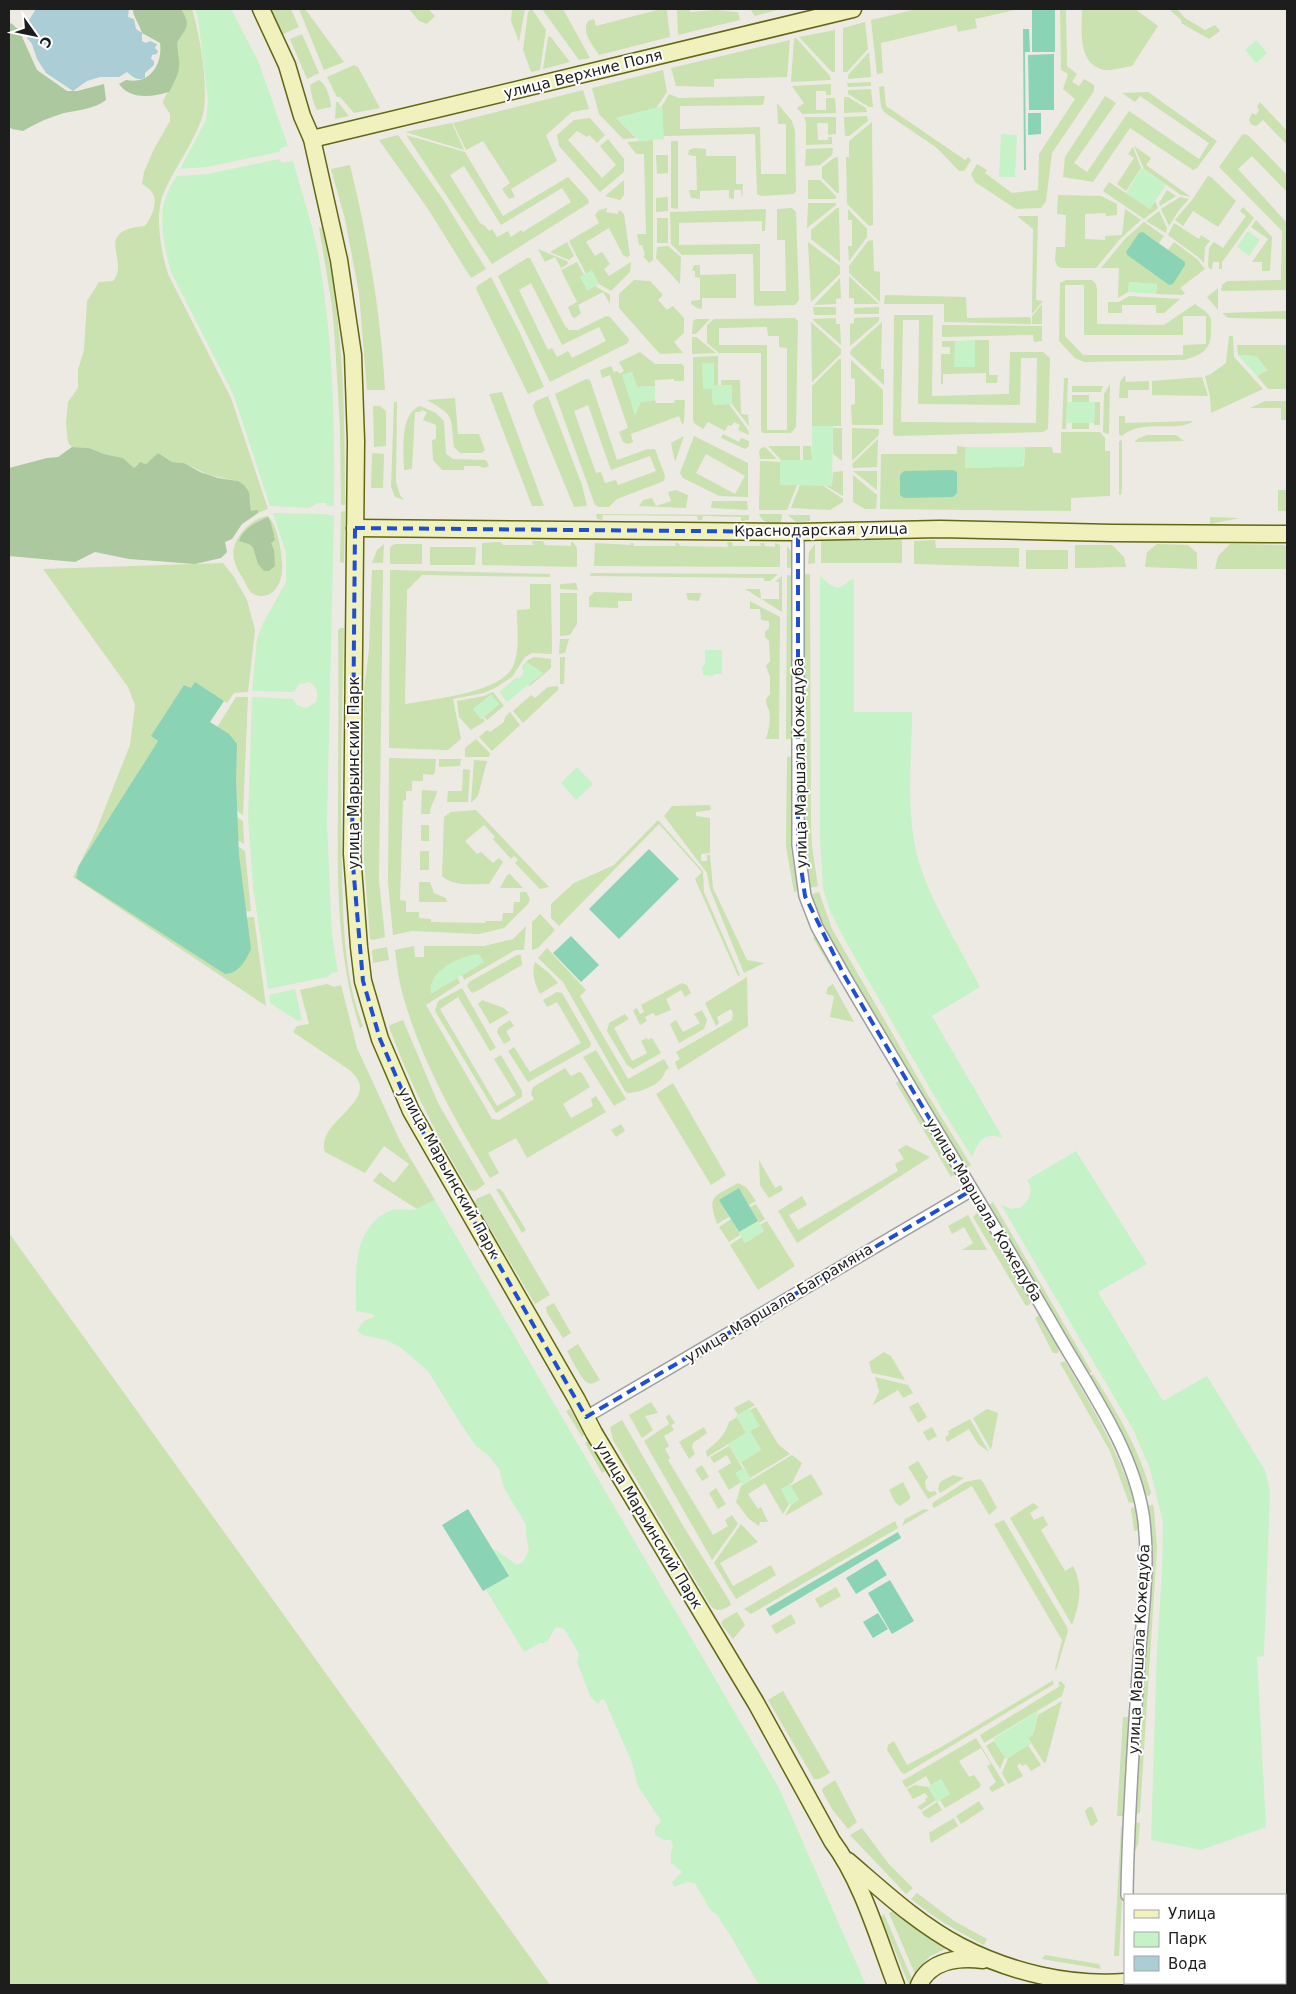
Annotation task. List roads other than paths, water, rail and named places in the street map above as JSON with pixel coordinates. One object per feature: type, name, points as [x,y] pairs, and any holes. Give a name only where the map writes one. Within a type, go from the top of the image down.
[{"type":"main road","name":"улица Марьинский Парк","points":[[261,9],[287,65],[302,116],[312,139],[340,260],[353,355],[355,528],[352,854],[363,981],[380,1039],[410,1111],[586,1417],[756,1703],[832,1841],[844,1858],[870,1916],[896,1985]]},
{"type":"main road","name":"улица Верхние Поля","points":[[312,139],[853,9]]},
{"type":"main road","name":"Краснодарская улица","points":[[355,528],[798,532],[940,529],[1103,533],[1287,534]]},
{"type":"main road","points":[[844,1858],[910,1913],[959,1945],[997,1962],[1014,1969],[1054,1978],[1094,1984],[1124,1982]]},
{"type":"main road","points":[[919,1985],[928,1972],[941,1964],[956,1959],[997,1962]]},
{"type":"street","name":"улица Маршала Кожедуба","points":[[798,532],[798,844],[805,896],[817,927],[844,975],[1107,1420],[1127,1458],[1140,1496],[1146,1546],[1128,1824],[1127,1894]]},
{"type":"street","name":"улица Маршала Баграмяна","points":[[586,1417],[972,1190]]},
{"type":"water","points":[[36,9],[129,9],[128,17],[134,19],[136,29],[142,33],[142,41],[146,43],[150,41],[157,44],[155,48],[158,51],[157,54],[152,55],[151,59],[154,61],[154,65],[145,73],[145,78],[142,79],[137,79],[127,72],[119,77],[100,77],[87,81],[73,91],[46,73],[37,59],[32,44],[27,38],[26,25]]}]
